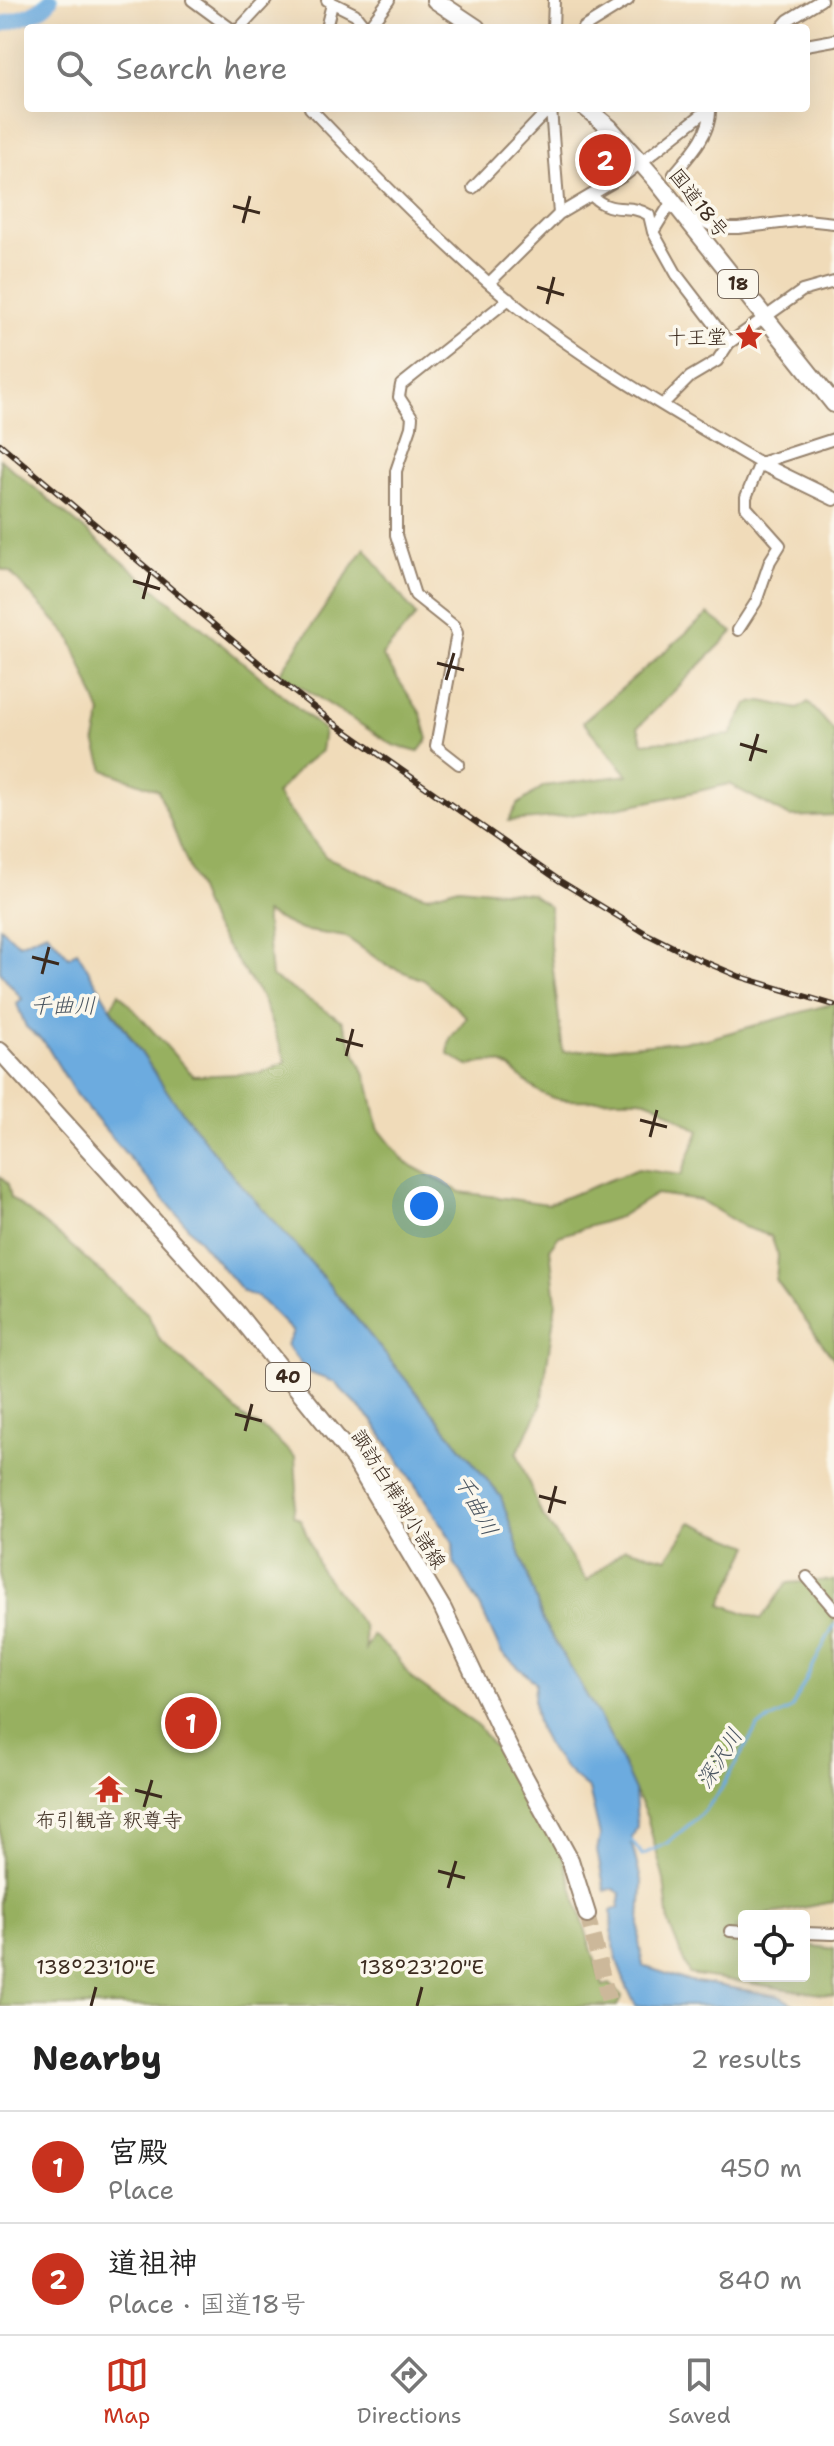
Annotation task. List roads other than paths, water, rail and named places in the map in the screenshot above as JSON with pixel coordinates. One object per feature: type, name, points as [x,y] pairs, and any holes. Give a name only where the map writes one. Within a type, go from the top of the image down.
[{"type":"main road","points":[[435,0],[465,24]]},
{"type":"main road","name":"国道18号","points":[[591,112],[610,128],[641,163],[834,404]]},
{"type":"main road","name":"諏訪白樺湖小諸線","points":[[0,1051],[235,1311],[354,1459],[443,1609],[510,1750],[567,1852],[587,1914]]},
{"type":"street","points":[[192,0],[225,24]]},
{"type":"street","points":[[244,24],[266,0]]},
{"type":"street","points":[[370,24],[389,0]]},
{"type":"street","points":[[553,24],[554,0]]},
{"type":"street","points":[[589,24],[628,0]]},
{"type":"street","points":[[784,24],[821,0]]},
{"type":"street","points":[[327,24],[330,2],[355,14],[364,24]]},
{"type":"street","points":[[810,44],[834,40]]},
{"type":"street","points":[[314,112],[381,183],[509,299],[616,376],[760,463],[834,499]]},
{"type":"street","points":[[473,188],[547,112]]},
{"type":"street","points":[[551,112],[559,214]]},
{"type":"street","points":[[489,283],[559,214],[641,163],[705,112]]},
{"type":"street","points":[[674,174],[698,144],[710,112]]},
{"type":"street","points":[[592,196],[604,207],[640,210],[649,215],[653,232],[677,275],[729,343]]},
{"type":"street","points":[[653,232],[672,201]]},
{"type":"street","points":[[690,224],[699,219],[716,228],[806,220],[834,223]]},
{"type":"street","points":[[663,404],[690,377],[717,361],[729,343],[802,291],[834,282]]},
{"type":"street","points":[[459,764],[436,746],[457,633],[454,626],[415,595],[396,535],[396,471],[412,417],[399,397],[401,385],[509,299]]},
{"type":"street","points":[[738,630],[756,602],[770,561],[780,545],[746,507],[746,497],[760,463],[834,439]]},
{"type":"street","points":[[807,1577],[834,1609]]},
{"type":"street","points":[[730,1931],[738,1932]]},
{"type":"street","points":[[810,1933],[834,1934]]},
{"type":"water","name":"千曲川","points":[[0,927],[19,944],[47,932],[69,957],[77,951],[112,1010],[171,1097],[232,1175],[312,1264],[501,1497],[543,1621],[608,1732],[635,1791],[637,1826],[631,1841],[642,1884],[639,1942],[643,1966],[685,1980],[779,1996],[796,2006],[636,2006],[620,1971],[613,1938],[611,1911],[619,1907],[621,1894],[614,1888],[605,1891],[597,1851],[600,1836],[589,1789],[565,1768],[546,1743],[535,1715],[536,1683],[501,1652],[481,1608],[454,1562],[453,1542],[372,1420],[334,1382],[307,1372],[286,1345],[293,1332],[258,1297],[243,1292],[76,1095],[45,1043],[26,1027],[17,1004],[22,999],[0,972]]},
{"type":"waterway","points":[[0,25],[34,12],[50,0]]},
{"type":"waterway","name":"深沢川","points":[[631,1840],[642,1855],[667,1843],[696,1819],[717,1796],[757,1727],[791,1709],[834,1625]]},
{"type":"tunnel","points":[[587,1914],[610,2006]]},
{"type":"railway","points":[[0,444],[284,684],[334,723],[560,881],[647,934],[691,956],[738,976],[834,1005]]},
{"type":"place","name":"道祖神","points":[[605,160]]},
{"type":"place","name":"十王堂","points":[[749,337]]},
{"type":"place","name":"宮殿","points":[[191,1723]]},
{"type":"place","name":"布引観音 釈尊寺","points":[[109,1789]]}]
